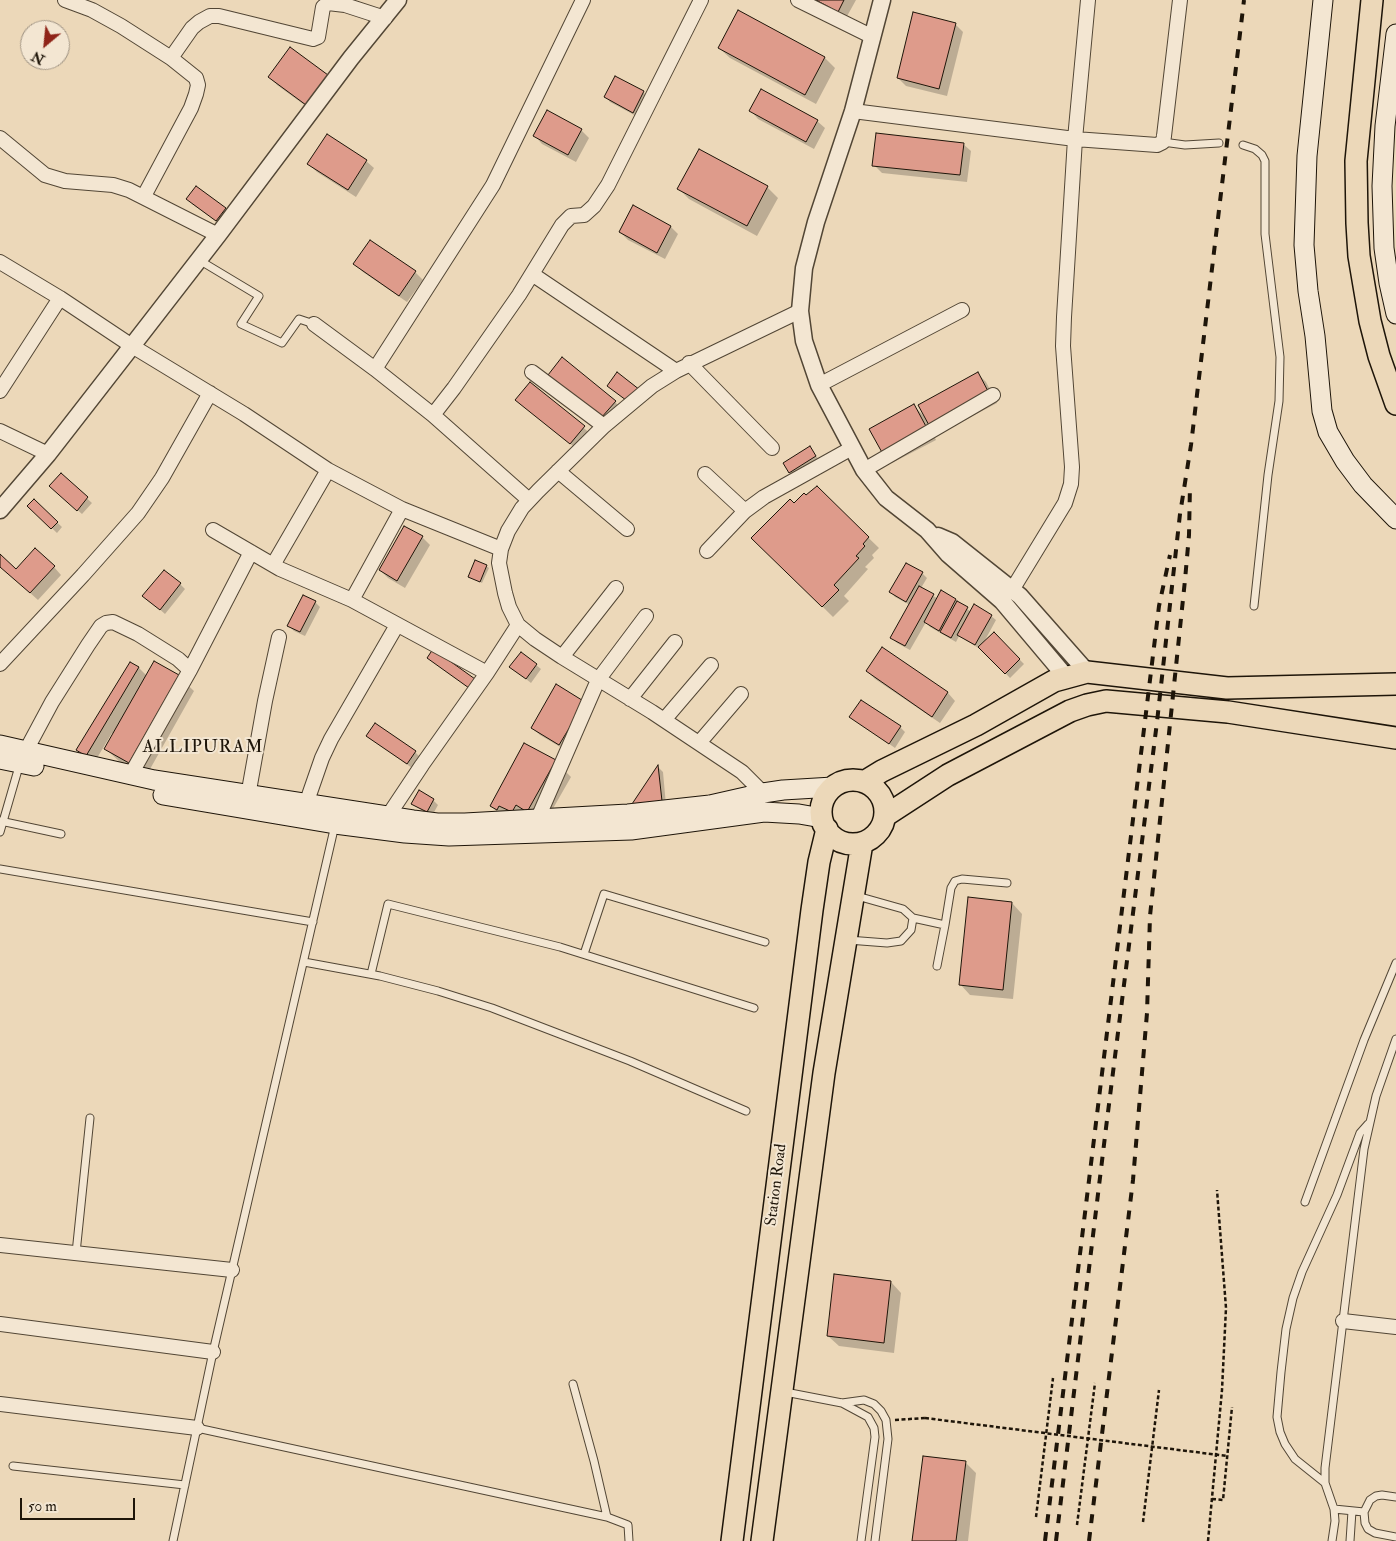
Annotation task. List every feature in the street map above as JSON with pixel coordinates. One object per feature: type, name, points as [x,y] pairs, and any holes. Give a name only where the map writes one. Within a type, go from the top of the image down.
[{"type":"main road","points":[[1323,0],[1307,156],[1304,245],[1322,411],[1328,432],[1346,461],[1363,485],[1396,519]]},
{"type":"main road","points":[[1372,0],[1356,161],[1357,223],[1359,256],[1370,321],[1396,404]]},
{"type":"main road","points":[[1396,34],[1385,126],[1382,193],[1384,248],[1396,314]]},
{"type":"main road","points":[[864,782],[882,771],[976,725],[1054,681],[1066,677],[1097,673],[1227,688],[1396,684]]},
{"type":"main road","points":[[885,816],[948,775],[1070,711],[1106,701],[1248,715],[1396,738]]},
{"type":"main road","points":[[0,745],[22,757],[180,798],[335,824],[386,823],[421,821],[465,823],[628,814],[710,805],[763,793],[833,787],[848,780],[864,782],[876,789],[884,802],[885,816],[882,828],[873,838],[862,843],[848,844],[836,839],[824,824],[799,814],[764,812],[630,830],[449,836],[386,823],[306,804],[248,796],[22,757],[0,759]]},
{"type":"main road","points":[[824,824],[822,807],[826,796],[833,787]]},
{"type":"main road","name":"Station Road","points":[[732,1541],[824,824]]},
{"type":"main road","name":"Station Road","points":[[762,1541],[824,1073],[862,843]]},
{"type":"street","points":[[65,0],[92,10],[121,26],[170,58],[196,78],[198,85],[196,94],[183,124],[144,196]]},
{"type":"street","points":[[0,510],[48,454],[218,236],[351,58],[398,0]]},
{"type":"street","points":[[376,369],[493,185],[583,0]]},
{"type":"street","points":[[433,414],[454,388],[532,274],[562,225],[571,216],[584,215],[594,206],[608,185],[702,0]]},
{"type":"street","points":[[798,0],[873,37]]},
{"type":"street","points":[[882,0],[853,111],[816,222],[804,268],[800,311],[804,341],[819,385],[864,470],[886,498],[927,530],[948,554],[1002,601],[1066,677]]},
{"type":"street","points":[[1012,590],[1065,503],[1071,484],[1072,467],[1063,346],[1075,140],[1088,0]]},
{"type":"street","points":[[853,111],[1075,140],[1157,145],[1163,142],[1180,0]]},
{"type":"street","points":[[170,58],[192,28],[210,16],[220,16],[313,39],[318,37],[324,8],[328,3],[345,5],[385,18]]},
{"type":"street","points":[[0,138],[36,169],[52,178],[65,182],[112,185],[144,196],[218,236]]},
{"type":"street","points":[[0,262],[60,298],[132,346],[244,414],[328,470],[402,509],[501,549]]},
{"type":"street","points":[[532,274],[676,371]]},
{"type":"street","points":[[0,391],[60,298]]},
{"type":"street","points":[[819,385],[962,310]]},
{"type":"street","points":[[763,793],[742,772],[664,720],[535,639],[518,624],[509,607],[499,563],[501,549],[513,521],[529,500],[604,426],[652,386],[689,363],[800,311]]},
{"type":"street","points":[[314,324],[376,369],[433,414],[529,500]]},
{"type":"street","points":[[689,363],[772,448]]},
{"type":"street","points":[[532,372],[604,426]]},
{"type":"street","points":[[0,664],[138,513],[162,478],[210,393]]},
{"type":"street","points":[[864,470],[993,395]]},
{"type":"street","points":[[0,431],[48,454]]},
{"type":"street","points":[[707,551],[745,511],[770,493],[852,448]]},
{"type":"street","points":[[273,565],[328,470]]},
{"type":"street","points":[[558,471],[627,529]]},
{"type":"street","points":[[705,474],[745,511]]},
{"type":"street","points":[[352,600],[402,509]]},
{"type":"street","points":[[212,530],[273,565],[352,600],[487,673]]},
{"type":"street","points":[[927,530],[952,542],[1020,596],[1097,673]]},
{"type":"street","points":[[130,776],[190,670],[251,552]]},
{"type":"street","points":[[562,656],[616,588]]},
{"type":"street","points":[[538,818],[598,680],[646,616]]},
{"type":"street","points":[[22,757],[70,673],[97,632],[106,623],[113,622],[138,634],[178,659],[190,670]]},
{"type":"street","points":[[386,823],[518,624]]},
{"type":"street","points":[[306,804],[322,758],[331,739],[397,625]]},
{"type":"street","points":[[248,796],[279,637]]},
{"type":"street","points":[[630,699],[675,642]]},
{"type":"street","points":[[664,720],[711,665]]},
{"type":"street","points":[[699,743],[741,694]]},
{"type":"street","points":[[0,1245],[232,1270]]},
{"type":"street","points":[[1342,1321],[1396,1327]]},
{"type":"street","points":[[0,1324],[213,1352]]},
{"type":"street","points":[[0,1404],[197,1428]]},
{"type":"lane","points":[[1163,142],[1185,145],[1219,143]]},
{"type":"lane","points":[[1243,145],[1255,149],[1262,155],[1265,161],[1265,234],[1280,357],[1279,401],[1268,475],[1254,606]]},
{"type":"lane","points":[[199,260],[259,296],[241,324],[282,343],[299,319],[314,324]]},
{"type":"lane","points":[[0,832],[22,757]]},
{"type":"lane","points":[[2,822],[61,834]]},
{"type":"lane","points":[[173,1541],[213,1352],[335,824]]},
{"type":"lane","points":[[0,869],[313,922]]},
{"type":"lane","points":[[937,966],[951,888],[955,881],[962,879],[1008,883]]},
{"type":"lane","points":[[584,954],[604,894],[765,942]]},
{"type":"lane","points":[[853,895],[903,909],[913,918],[945,925]]},
{"type":"lane","points":[[370,974],[388,904],[584,954],[754,1008]]},
{"type":"lane","points":[[845,940],[886,944],[901,941],[911,930],[913,918]]},
{"type":"lane","points":[[304,962],[370,974],[438,991],[492,1008],[630,1061],[746,1111]]},
{"type":"lane","points":[[1305,1202],[1364,1040],[1396,963]]},
{"type":"lane","points":[[1332,1541],[1335,1521],[1334,1509],[1325,1483],[1325,1468],[1342,1321],[1368,1124],[1396,1039]]},
{"type":"lane","points":[[76,1253],[90,1118]]},
{"type":"lane","points":[[1325,1483],[1296,1459],[1285,1444],[1280,1432],[1277,1417],[1286,1329],[1293,1298],[1302,1272],[1337,1195],[1360,1134],[1368,1124]]},
{"type":"lane","points":[[573,1384],[607,1517]]},
{"type":"lane","points":[[782,1392],[842,1403],[868,1417],[874,1428],[875,1437],[861,1541]]},
{"type":"lane","points":[[842,1403],[864,1400],[874,1404],[886,1420],[888,1440],[875,1541]]},
{"type":"lane","points":[[197,1428],[607,1517],[628,1525],[628,1541]]},
{"type":"lane","points":[[14,1466],[185,1485]]},
{"type":"lane","points":[[1396,1497],[1376,1496],[1370,1500],[1364,1512],[1365,1523],[1368,1528],[1375,1533],[1396,1537]]},
{"type":"lane","points":[[1334,1509],[1364,1512]]},
{"type":"lane","points":[[1350,1541],[1352,1511]]},
{"type":"path","points":[[1208,1541],[1222,1390],[1226,1308],[1217,1190]]},
{"type":"path","points":[[1036,1517],[1054,1378]]},
{"type":"path","points":[[1077,1526],[1095,1383]]},
{"type":"path","points":[[1143,1522],[1159,1390]]},
{"type":"path","points":[[1212,1499],[1223,1500],[1232,1407]]},
{"type":"path","points":[[886,1420],[925,1418],[1227,1456]]},
{"type":"building","points":[[816,0],[844,0],[838,12]]},
{"type":"building","points":[[738,10],[825,57],[805,95],[718,48]]},
{"type":"building","points":[[913,12],[956,23],[939,89],[897,78]]},
{"type":"building","points":[[290,47],[328,75],[306,105],[268,77]]},
{"type":"building","points":[[615,76],[644,91],[633,113],[604,97]]},
{"type":"building","points":[[761,89],[818,120],[806,142],[749,111]]},
{"type":"building","points":[[547,110],[582,129],[568,155],[533,136]]},
{"type":"building","points":[[876,133],[964,143],[960,175],[872,166]]},
{"type":"building","points":[[327,134],[367,160],[348,190],[307,164]]},
{"type":"building","points":[[699,149],[768,186],[747,226],[677,189]]},
{"type":"building","points":[[196,186],[226,208],[216,221],[186,199]]},
{"type":"building","points":[[633,205],[671,226],[657,253],[619,232]]},
{"type":"building","points":[[370,240],[416,271],[399,296],[353,264]]},
{"type":"building","points":[[562,357],[616,401],[601,418],[548,375]]},
{"type":"building","points":[[617,372],[640,390],[630,403],[607,386]]},
{"type":"building","points":[[978,372],[990,395],[930,427],[918,405]]},
{"type":"building","points":[[530,382],[585,426],[570,444],[515,400]]},
{"type":"building","points":[[914,404],[929,432],[884,456],[869,429]]},
{"type":"building","points":[[810,446],[816,456],[789,473],[783,463]]},
{"type":"building","points":[[61,473],[88,497],[77,511],[49,486]]},
{"type":"building","points":[[817,486],[869,537],[863,544],[865,546],[856,556],[859,558],[834,585],[839,590],[822,607],[751,538],[790,499],[794,503],[804,493],[806,495]]},
{"type":"building","points":[[34,499],[58,522],[51,529],[27,506]]},
{"type":"building","points":[[404,526],[423,536],[397,581],[379,570]]},
{"type":"building","points":[[35,548],[55,566],[30,593],[0,567],[0,554],[16,569]]},
{"type":"building","points":[[475,560],[487,565],[480,582],[468,577]]},
{"type":"building","points":[[906,563],[923,572],[906,602],[889,592]]},
{"type":"building","points":[[164,570],[181,583],[160,610],[142,596]]},
{"type":"building","points":[[919,586],[934,594],[905,646],[890,638]]},
{"type":"building","points":[[941,590],[956,599],[939,631],[924,622]]},
{"type":"building","points":[[303,595],[316,601],[300,632],[287,626]]},
{"type":"building","points":[[957,601],[968,607],[951,638],[940,632]]},
{"type":"building","points":[[974,604],[992,615],[975,645],[957,635]]},
{"type":"building","points":[[994,632],[1020,659],[1005,674],[978,647]]},
{"type":"building","points":[[882,647],[948,692],[932,717],[866,671]]},
{"type":"building","points":[[433,649],[475,679],[469,688],[427,658]]},
{"type":"building","points":[[521,652],[537,664],[526,679],[509,667]]},
{"type":"building","points":[[154,661],[179,675],[129,763],[104,749]]},
{"type":"building","points":[[130,662],[139,667],[86,756],[76,750]]},
{"type":"building","points":[[556,684],[585,702],[559,745],[531,728]]},
{"type":"building","points":[[861,700],[901,726],[889,744],[849,717]]},
{"type":"building","points":[[375,723],[416,751],[407,764],[366,736]]},
{"type":"building","points":[[524,743],[556,760],[527,812],[516,805],[512,812],[499,806],[497,810],[490,806]]},
{"type":"building","points":[[658,765],[662,801],[632,804]]},
{"type":"building","points":[[419,790],[434,799],[427,812],[411,804]]},
{"type":"building","points":[[968,897],[1012,902],[1003,990],[959,985]]},
{"type":"building","points":[[834,1274],[891,1281],[884,1343],[827,1336]]},
{"type":"building","points":[[923,1456],[966,1461],[956,1541],[912,1541]]},
{"type":"railway","points":[[1056,1541],[1244,0]]},
{"type":"railway","points":[[1089,1541],[1133,1180],[1147,1013],[1150,916],[1185,580],[1189,535],[1190,485]]},
{"type":"railway","points":[[1045,1541],[1159,606],[1170,555]]},
{"type":"district","name":"ALLIPURAM","points":[[203,748]]}]
